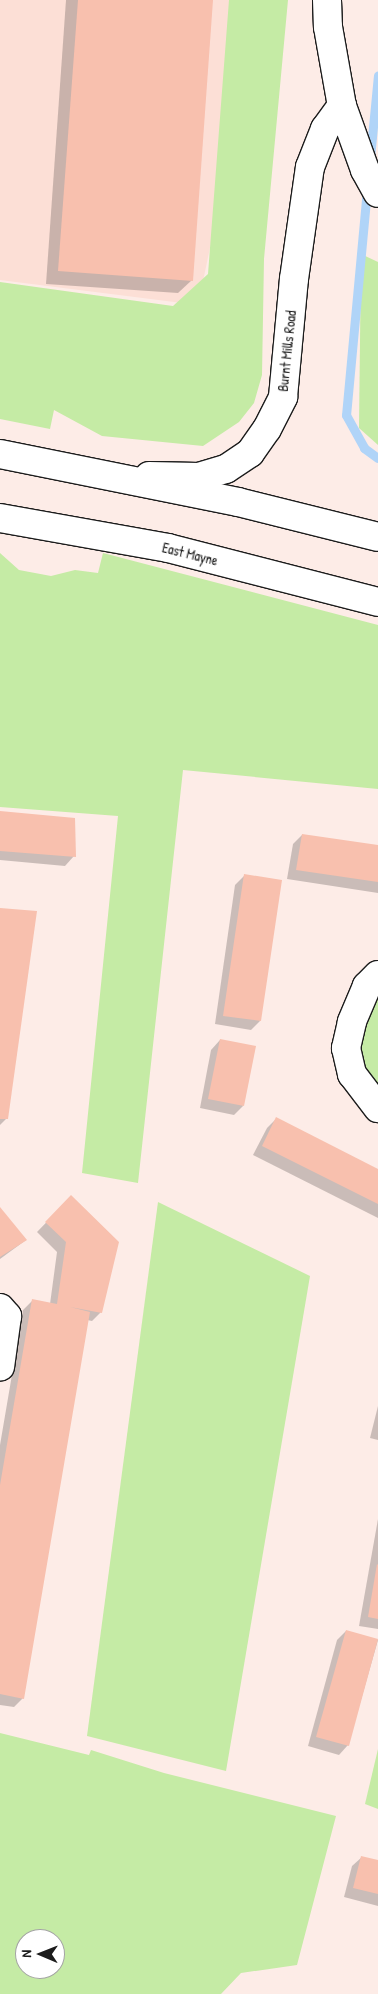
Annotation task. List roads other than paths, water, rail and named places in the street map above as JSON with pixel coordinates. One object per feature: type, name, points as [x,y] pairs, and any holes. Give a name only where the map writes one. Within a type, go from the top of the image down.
[{"type":"street","points":[[327,0],[328,26],[342,106],[372,181]]},
{"type":"street","name":"Burnt Mills Road","points":[[82,469],[165,478],[199,477],[226,469],[250,452],[267,429],[283,396],[294,279],[310,167],[325,129],[342,106]]},
{"type":"street","points":[[0,454],[82,469],[238,502],[378,537]]},
{"type":"street","name":"East Mayne","points":[[0,518],[168,548],[378,602]]},
{"type":"street","points":[[378,975],[367,986],[352,1022],[346,1048],[352,1074],[378,1108]]},
{"type":"street","points":[[0,1308],[7,1316],[0,1367]]},
{"type":"waterway","points":[[370,158],[378,75]]},
{"type":"waterway","points":[[367,189],[346,415],[364,448],[378,458]]}]
